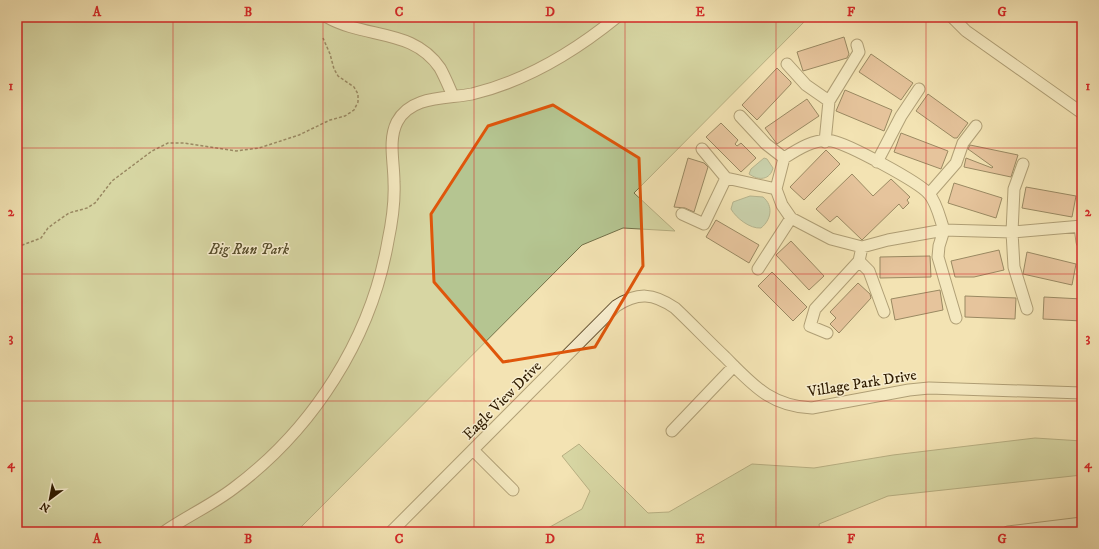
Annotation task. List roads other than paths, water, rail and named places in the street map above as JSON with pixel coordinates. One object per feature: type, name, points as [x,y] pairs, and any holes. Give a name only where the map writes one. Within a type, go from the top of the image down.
[{"type":"street","points":[[327,17],[353,27],[408,40],[420,47],[440,69],[453,96]]},
{"type":"street","points":[[164,532],[233,490],[264,464],[295,433],[346,361],[377,289],[386,254],[393,218],[394,182],[392,141],[397,122],[409,108],[426,100],[470,94],[508,83],[544,67],[589,38],[617,17]]},
{"type":"street","points":[[952,17],[966,31],[1082,113]]},
{"type":"street","points":[[825,142],[829,101],[859,52],[857,45]]},
{"type":"street","points":[[787,64],[806,85],[829,101]]},
{"type":"street","points":[[877,162],[901,116],[919,89]]},
{"type":"street","points":[[740,116],[766,144],[784,158]]},
{"type":"street","points":[[929,194],[956,162],[963,143],[976,126]]},
{"type":"street","points":[[956,318],[938,257],[939,246],[944,230],[929,194],[905,177],[832,141],[806,144],[784,158],[776,189],[782,205],[791,218],[831,239],[862,247],[888,240],[944,230],[1012,232],[1081,227],[1082,242]]},
{"type":"street","points":[[702,149],[726,178],[776,189]]},
{"type":"street","points":[[1023,164],[1014,189],[1012,232],[1014,267],[1027,309]]},
{"type":"street","points":[[682,214],[704,224],[726,178]]},
{"type":"street","points":[[758,269],[791,218]]},
{"type":"street","points":[[827,333],[810,326],[815,309],[859,261],[862,247]]},
{"type":"street","points":[[859,261],[869,271],[884,312]]},
{"type":"street","name":"Village Park Drive","points":[[639,296],[658,298],[675,308],[759,391],[798,408],[812,408],[909,390],[929,388],[1082,393]]},
{"type":"street","name":"Eagle View Drive","points":[[391,532],[616,306],[627,299],[639,296]]},
{"type":"street","points":[[672,431],[734,366]]},
{"type":"street","points":[[473,450],[513,490]]},
{"type":"street","points":[[1008,532],[1082,523]]},
{"type":"park label","name":"Big Run Park","points":[[249,249]]}]
